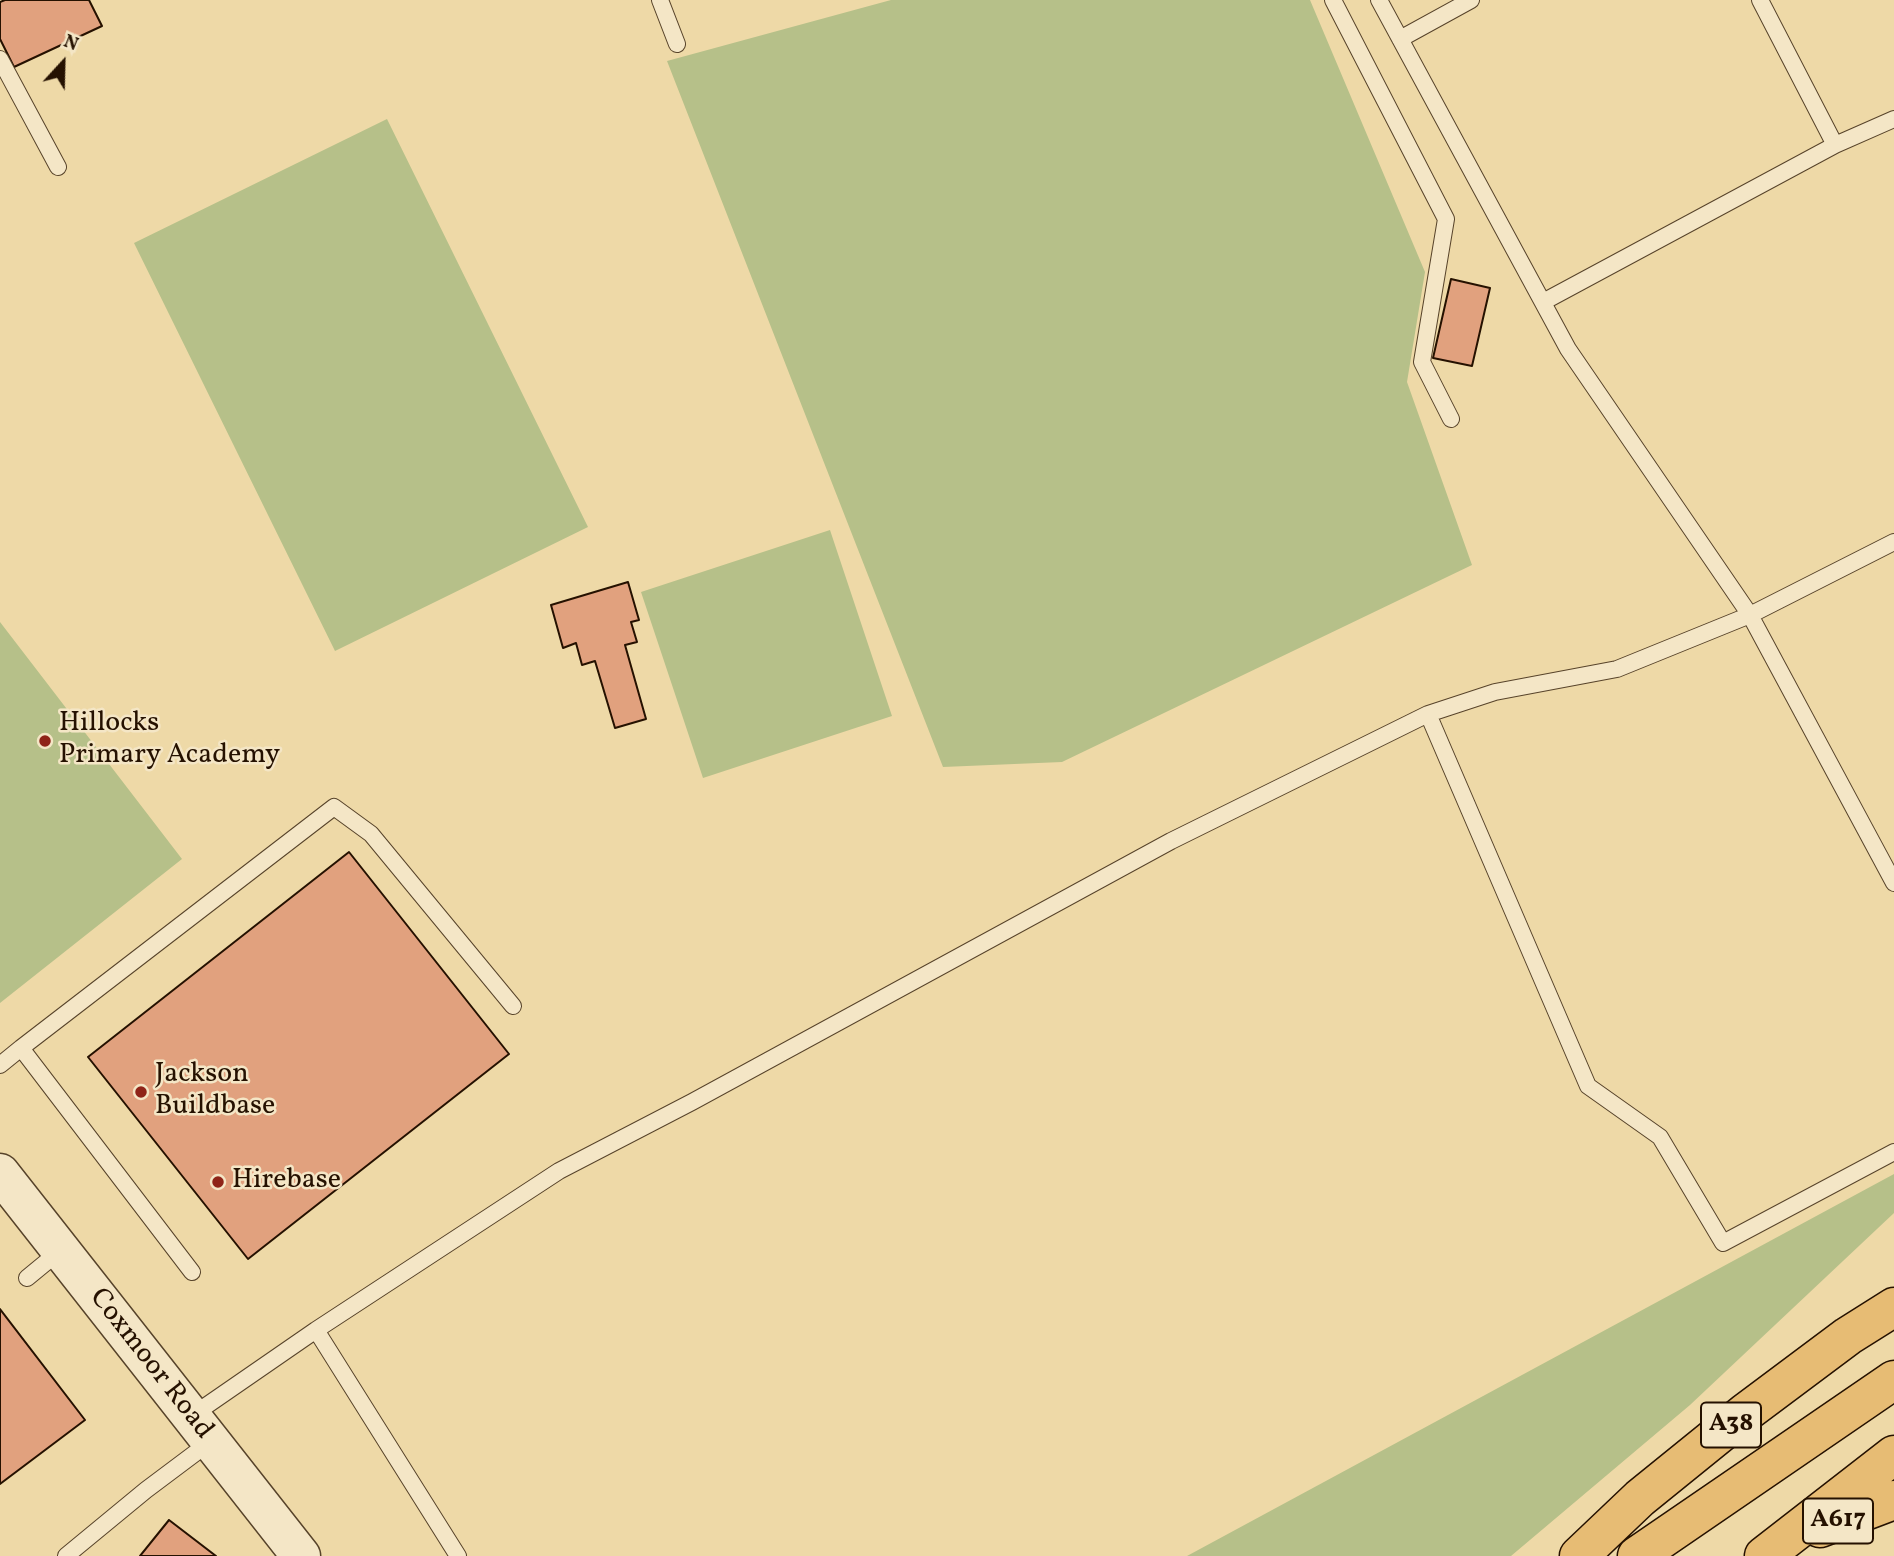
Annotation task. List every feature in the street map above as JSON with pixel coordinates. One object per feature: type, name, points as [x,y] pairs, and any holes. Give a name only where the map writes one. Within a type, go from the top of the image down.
[{"type":"highway","name":"A38","points":[[1578,1556],[1640,1498],[1745,1413],[1848,1336],[1894,1307]]},
{"type":"highway","points":[[1637,1556],[1894,1380]]},
{"type":"highway","points":[[1773,1549],[1894,1455]]},
{"type":"highway","name":"A617","points":[[1773,1549],[1894,1500]]},
{"type":"street","name":"Coxmoor Road","points":[[0,1172],[301,1556]]},
{"type":"lane","points":[[660,0],[677,44]]},
{"type":"lane","points":[[1333,0],[1446,219],[1422,362],[1451,419]]},
{"type":"lane","points":[[1379,0],[1568,349],[1750,615],[1894,883]]},
{"type":"lane","points":[[1400,39],[1471,0]]},
{"type":"lane","points":[[1760,0],[1835,145]]},
{"type":"lane","points":[[0,58],[58,167]]},
{"type":"lane","points":[[1543,302],[1835,145],[1894,119]]},
{"type":"lane","points":[[66,1556],[146,1490],[200,1430],[316,1330],[559,1171],[692,1102],[1171,841],[1428,713],[1495,692],[1617,669],[1750,615],[1894,542]]},
{"type":"lane","points":[[1428,713],[1588,1086],[1660,1137],[1723,1243],[1894,1152]]},
{"type":"lane","points":[[0,1065],[334,807],[371,834],[513,1006]]},
{"type":"lane","points":[[21,1048],[192,1272]]},
{"type":"lane","points":[[27,1279],[61,1250]]},
{"type":"lane","points":[[316,1330],[458,1556]]},
{"type":"green space","points":[[891,0],[1310,0],[1425,272],[1407,382],[1472,565],[1062,762],[943,767],[667,61]]},
{"type":"green space","points":[[387,119],[588,527],[335,651],[134,243]]},
{"type":"green space","points":[[830,530],[892,716],[703,778],[641,592]]},
{"type":"green space","name":"Hillocks Primary Academy","points":[[0,622],[182,859],[0,1003]]},
{"type":"green space","points":[[1894,1174],[1894,1213],[1690,1405],[1511,1556],[1187,1556]]},
{"type":"building","points":[[89,0],[102,26],[14,67],[0,39],[0,2]]},
{"type":"building","points":[[1451,279],[1490,288],[1472,366],[1433,358]]},
{"type":"building","points":[[628,582],[639,620],[631,622],[637,642],[625,645],[646,719],[615,728],[595,661],[582,665],[576,643],[563,648],[551,605]]},
{"type":"building","points":[[349,852],[509,1054],[248,1259],[88,1057]]},
{"type":"building","points":[[0,1309],[85,1420],[0,1484]]},
{"type":"building","points":[[169,1520],[216,1556],[140,1556]]},
{"type":"place","name":"Hillocks Primary Academy","points":[[45,741]]},
{"type":"place","name":"Jackson Buildbase","points":[[141,1092]]},
{"type":"place","name":"Hirebase","points":[[218,1182]]}]
